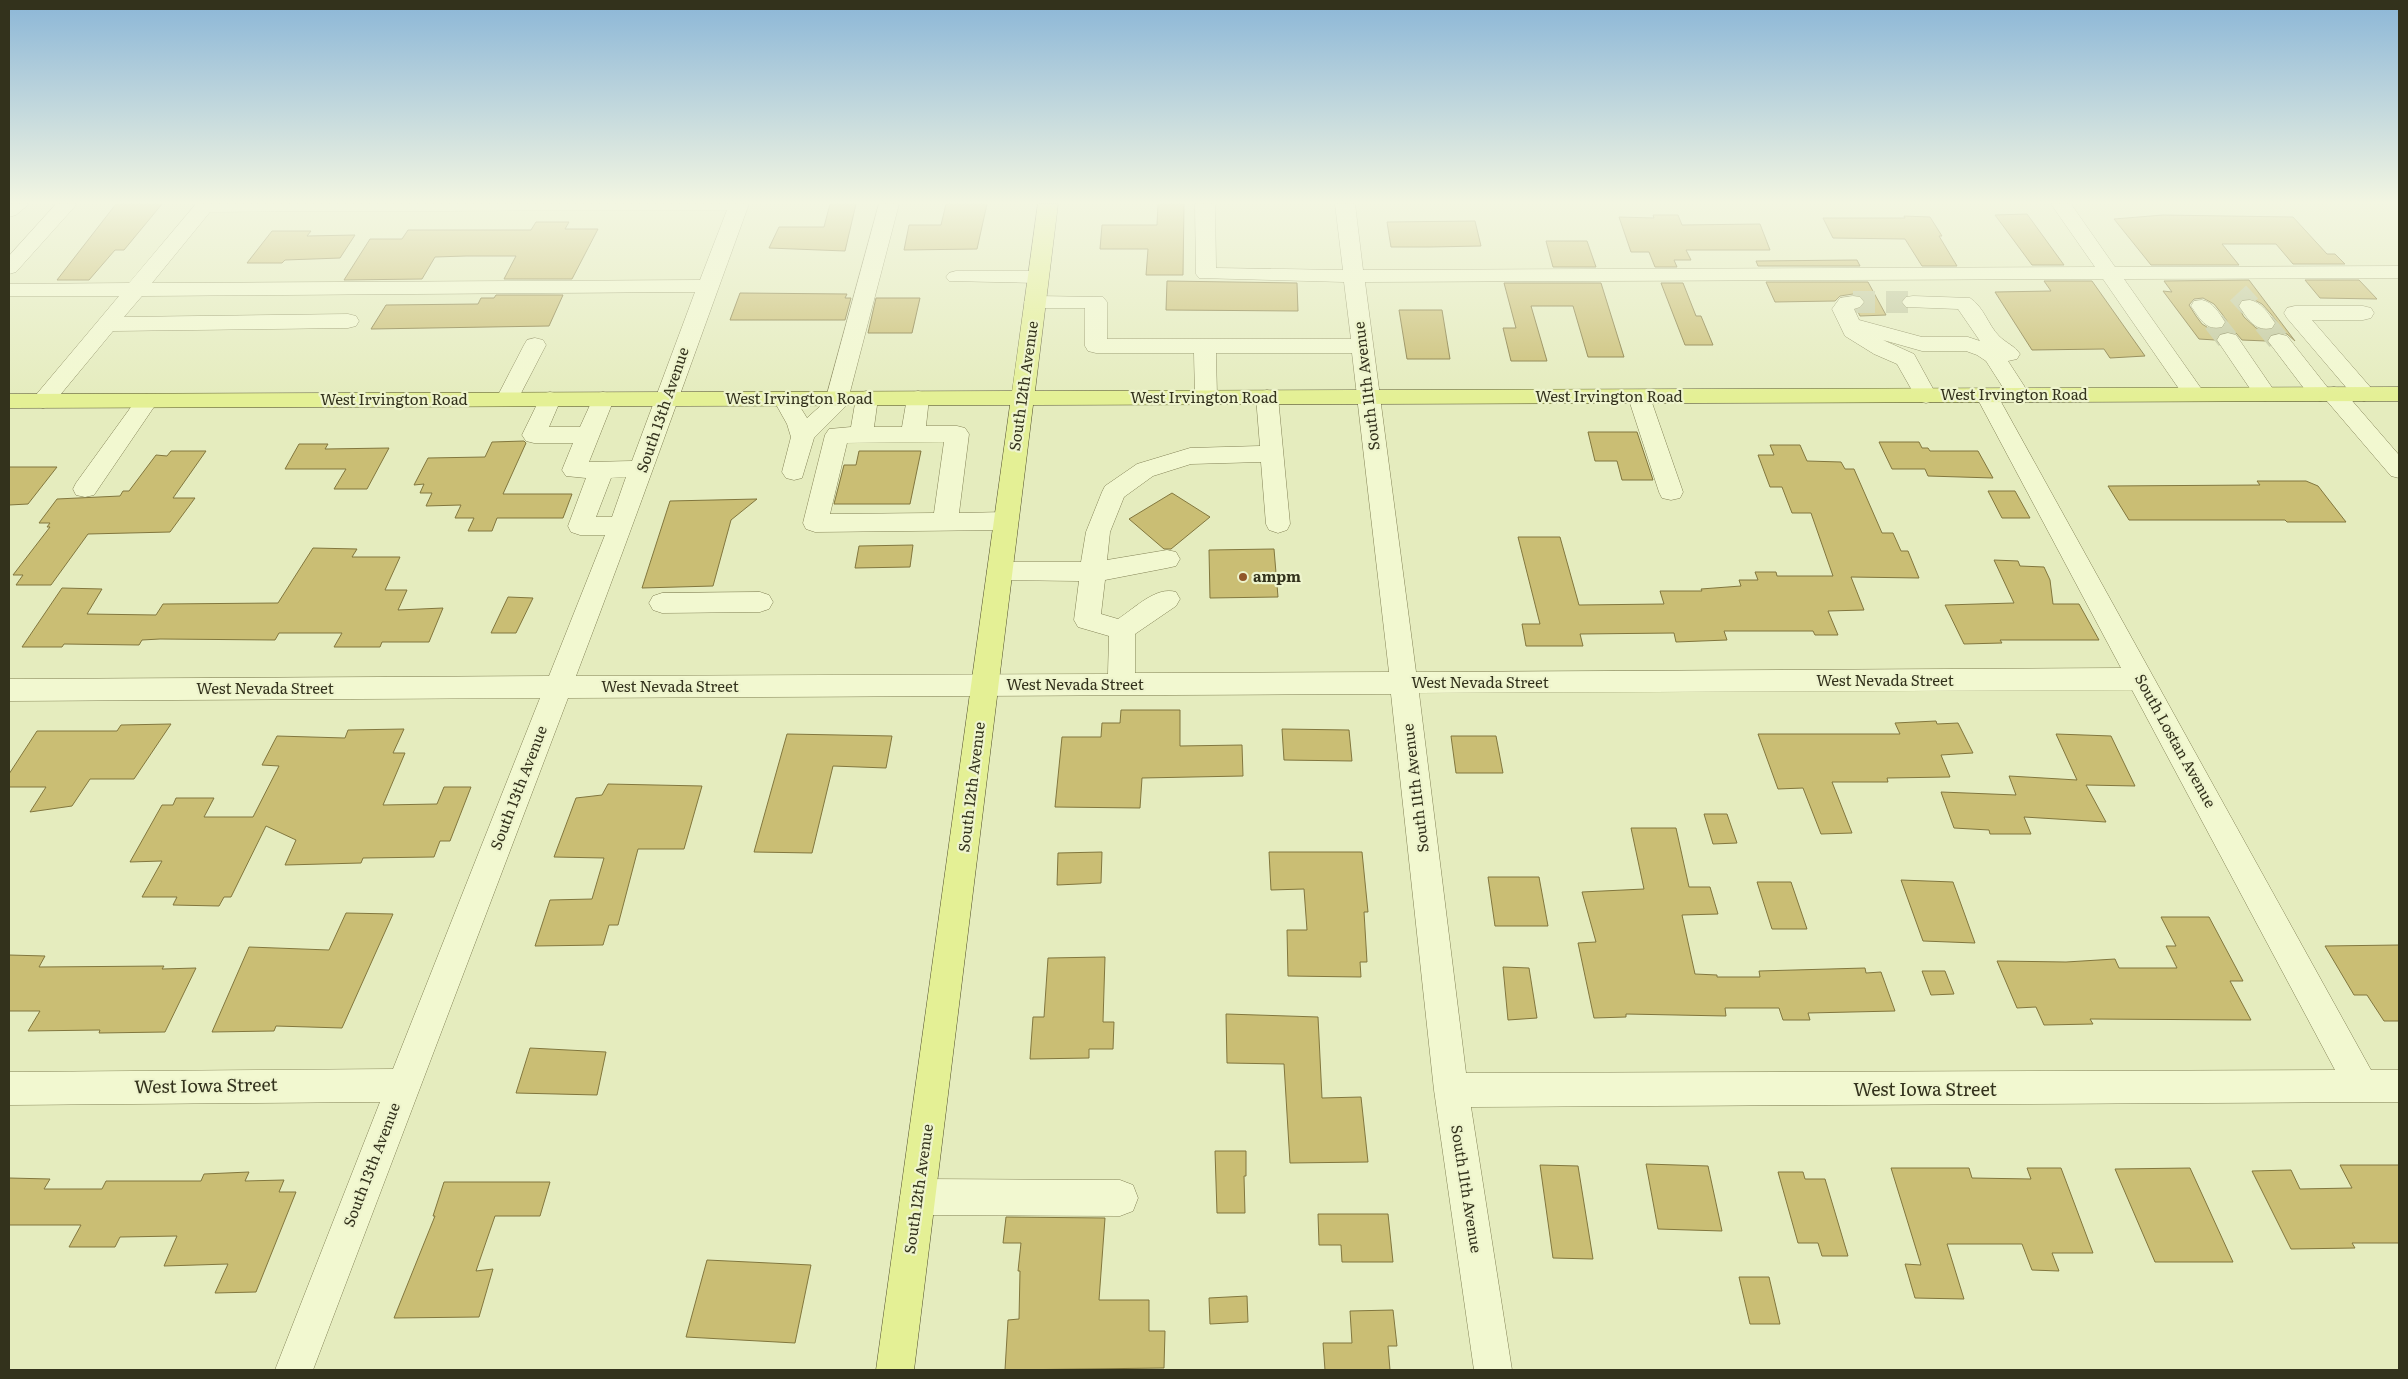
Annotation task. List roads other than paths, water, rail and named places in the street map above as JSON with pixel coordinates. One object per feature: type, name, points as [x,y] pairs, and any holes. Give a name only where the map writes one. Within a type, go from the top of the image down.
[{"type":"main road","name":"South 12th Avenue","points":[[895,1370],[986,686],[1039,268]]},
{"type":"main road","name":"West Irvington Road","points":[[9,401],[2399,394]]},
{"type":"street","points":[[43,401],[152,268]]},
{"type":"street","name":"South 13th Avenue","points":[[294,1370],[643,469],[666,399],[715,268]]},
{"type":"street","points":[[794,472],[804,437],[809,429],[840,398],[873,268]]},
{"type":"street","points":[[1206,268],[1206,274],[1354,276],[2112,278],[2399,272]]},
{"type":"street","name":"South 11th Avenue","points":[[1353,268],[1451,1090],[1493,1370]]},
{"type":"street","points":[[2105,268],[2194,394]]},
{"type":"street","points":[[956,277],[1038,276]]},
{"type":"street","points":[[2112,278],[2198,301],[2232,284],[2264,323]]},
{"type":"street","points":[[9,290],[708,286]]},
{"type":"street","points":[[1035,302],[1096,302],[1096,346],[1362,346]]},
{"type":"street","points":[[1853,302],[1847,303],[1843,309],[1853,331],[1882,349],[1906,359],[1926,396]]},
{"type":"street","points":[[1913,302],[1958,302],[1969,307],[1991,340],[2017,360],[2029,395]]},
{"type":"street","points":[[2363,313],[2295,313],[2364,394]]},
{"type":"street","points":[[107,324],[348,322]]},
{"type":"street","points":[[1850,324],[1922,344],[1968,344],[1985,350],[1994,356],[2029,395]]},
{"type":"street","points":[[2228,340],[2265,394]]},
{"type":"street","points":[[2279,341],[2399,470]]},
{"type":"street","points":[[506,399],[535,345]]},
{"type":"street","points":[[1205,346],[1206,398]]},
{"type":"street","points":[[1639,396],[1671,492]]},
{"type":"street","name":"South Lostan Avenue","points":[[1987,396],[2362,1086]]},
{"type":"street","points":[[861,435],[868,398]]},
{"type":"street","points":[[913,434],[918,398]]},
{"type":"street","points":[[1267,398],[1278,524]]},
{"type":"street","points":[[550,399],[534,435],[588,435]]},
{"type":"street","points":[[603,399],[574,470],[643,469]]},
{"type":"street","points":[[784,399],[799,424],[804,437]]},
{"type":"street","points":[[86,490],[146,400]]},
{"type":"street","points":[[945,523],[957,434],[837,435],[815,523],[945,523],[1006,521]]},
{"type":"street","points":[[1122,630],[1087,620],[1098,532],[1114,492],[1145,470],[1190,456],[1272,454]]},
{"type":"street","points":[[602,469],[580,526],[621,526]]},
{"type":"street","points":[[1000,571],[1092,572],[1167,559]]},
{"type":"street","points":[[1122,630],[1167,599]]},
{"type":"street","points":[[662,603],[760,602]]},
{"type":"street","points":[[1122,630],[1122,685]]},
{"type":"street","name":"West Nevada Street","points":[[9,690],[2141,679]]},
{"type":"street","name":"West Iowa Street","points":[[9,1088],[403,1085]]},
{"type":"street","name":"West Iowa Street","points":[[1451,1090],[1856,1090],[2399,1086]]},
{"type":"street","points":[[918,1197],[1120,1198]]},
{"type":"tunnel","points":[[2238,293],[2250,306]]},
{"type":"tunnel","points":[[1853,302],[1913,302]]},
{"type":"tunnel","points":[[2214,322],[2228,340]]},
{"type":"tunnel","points":[[2264,323],[2279,341]]},
{"type":"place","name":"ampm","points":[[1243,577]]}]
